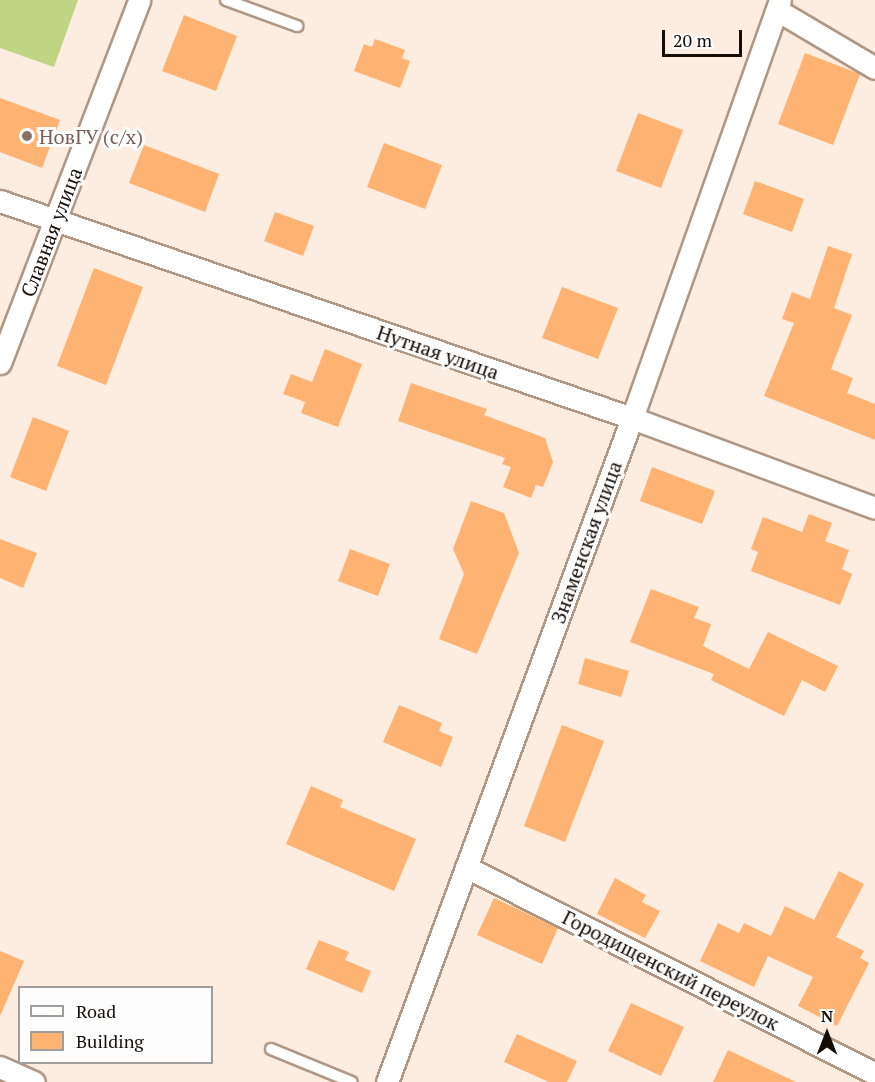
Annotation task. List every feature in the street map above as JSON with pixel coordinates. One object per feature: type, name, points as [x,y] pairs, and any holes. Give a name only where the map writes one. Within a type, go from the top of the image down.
[{"type":"street","name":"Славная улица","points":[[0,363],[138,0]]},
{"type":"street","points":[[778,5],[875,68]]},
{"type":"street","name":"Знаменская улица","points":[[387,1082],[632,418],[778,5]]},
{"type":"street","name":"Нутная улица","points":[[0,201],[632,418],[875,508]]},
{"type":"street","name":"Городищенский переулок","points":[[466,867],[875,1074]]},
{"type":"street","points":[[0,1066],[34,1082]]},
{"type":"lane","points":[[226,0],[297,26]]},
{"type":"lane","points":[[271,1049],[352,1082]]},
{"type":"green space","points":[[0,0],[78,0],[54,67],[0,48]]},
{"type":"building","points":[[184,15],[237,36],[216,91],[162,71]]},
{"type":"building","points":[[375,39],[405,50],[402,58],[410,61],[400,88],[354,71],[364,44],[372,47]]},
{"type":"building","points":[[805,53],[860,74],[833,145],[778,124]]},
{"type":"building","name":"НовГУ (с/х)","points":[[0,98],[60,120],[42,168],[0,152]]},
{"type":"building","points":[[638,113],[683,130],[661,188],[616,171]]},
{"type":"building","points":[[384,143],[442,165],[425,209],[367,187]]},
{"type":"building","points":[[144,145],[219,174],[205,212],[129,183]]},
{"type":"building","points":[[755,181],[804,199],[792,232],[743,214]]},
{"type":"building","points":[[275,212],[314,226],[303,256],[264,241]]},
{"type":"building","points":[[828,246],[852,254],[834,308],[852,315],[831,369],[853,378],[847,393],[875,404],[875,440],[764,396],[794,323],[782,319],[792,292],[810,299]]},
{"type":"building","points":[[94,268],[143,287],[106,385],[57,366]]},
{"type":"building","points":[[562,287],[618,308],[598,359],[542,338]]},
{"type":"building","points":[[325,349],[362,364],[338,427],[301,413],[305,402],[283,394],[291,374],[312,382]]},
{"type":"building","points":[[411,383],[487,409],[484,415],[545,438],[553,462],[543,487],[536,485],[531,498],[503,487],[511,467],[502,464],[505,458],[398,421]]},
{"type":"building","points":[[33,417],[69,431],[46,491],[10,477]]},
{"type":"building","points":[[652,467],[715,491],[702,524],[640,501]]},
{"type":"building","points":[[471,501],[504,513],[519,553],[477,654],[439,639],[464,574],[453,549]]},
{"type":"building","points":[[809,514],[832,523],[825,541],[849,550],[842,569],[852,574],[840,605],[751,571],[758,552],[751,549],[763,517],[802,532]]},
{"type":"building","points":[[0,539],[37,553],[23,588],[0,578]]},
{"type":"building","points":[[350,549],[390,564],[378,596],[338,581]]},
{"type":"building","points":[[651,589],[699,607],[694,618],[711,624],[703,646],[749,669],[768,632],[838,666],[825,692],[802,680],[784,716],[711,680],[714,674],[630,642]]},
{"type":"building","points":[[585,658],[629,671],[621,697],[578,684]]},
{"type":"building","points":[[399,705],[442,723],[439,731],[453,737],[441,767],[383,742]]},
{"type":"building","points":[[562,725],[604,741],[565,842],[524,826]]},
{"type":"building","points":[[311,786],[343,800],[340,807],[416,839],[394,891],[286,844]]},
{"type":"building","points":[[839,871],[864,884],[836,937],[864,951],[860,958],[869,963],[837,1026],[798,1006],[813,977],[768,956],[754,987],[700,961],[718,923],[739,933],[744,923],[771,936],[785,906],[814,920]]},
{"type":"building","points":[[615,878],[646,895],[642,902],[660,911],[645,938],[597,914]]},
{"type":"building","points":[[494,898],[558,928],[542,964],[477,935]]},
{"type":"building","points":[[319,940],[349,952],[345,960],[371,971],[362,993],[306,969]]},
{"type":"building","points":[[0,951],[24,961],[0,1016]]},
{"type":"building","points":[[631,1003],[684,1027],[661,1076],[608,1051]]},
{"type":"building","points":[[517,1034],[577,1061],[567,1082],[549,1082],[504,1062]]},
{"type":"building","points":[[728,1050],[796,1082],[713,1082]]},
{"type":"place","name":"НовГУ (с/х)","points":[[27,136]]}]
